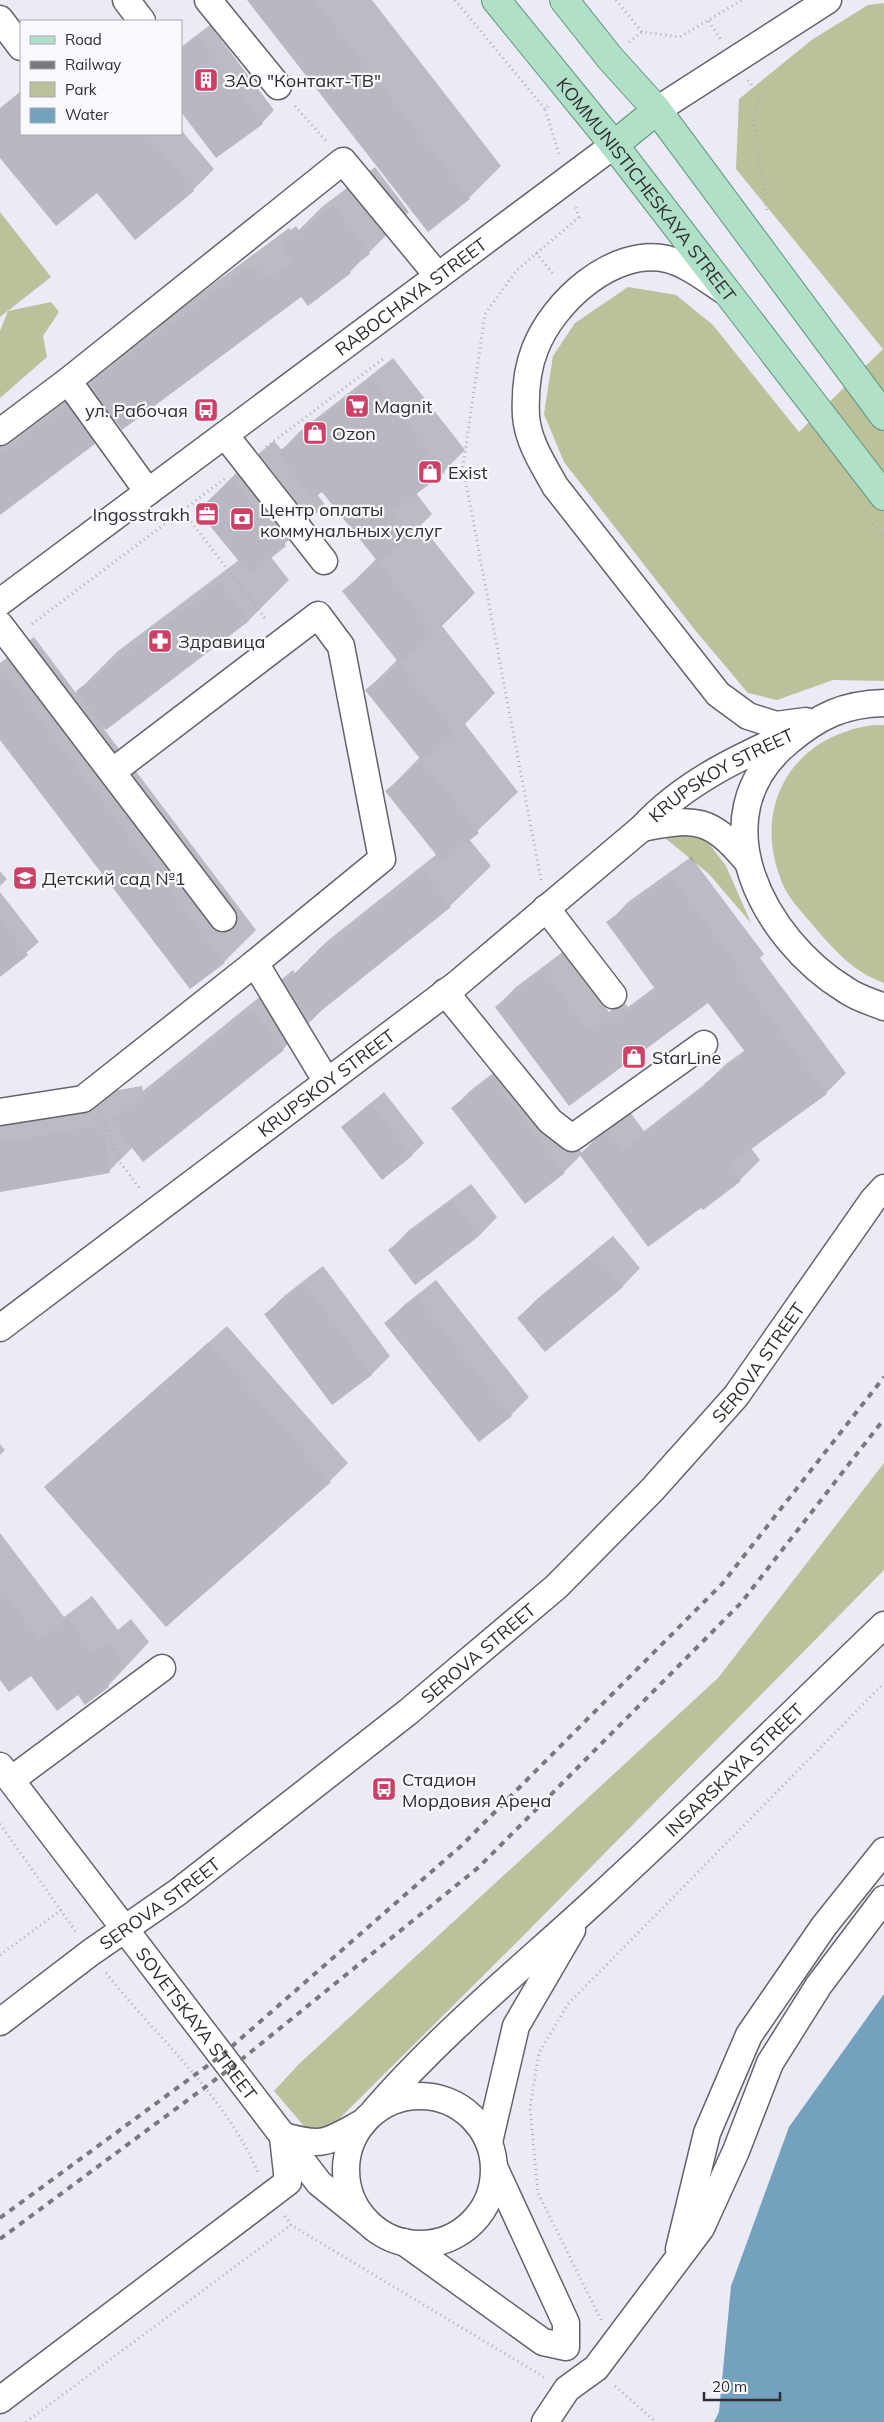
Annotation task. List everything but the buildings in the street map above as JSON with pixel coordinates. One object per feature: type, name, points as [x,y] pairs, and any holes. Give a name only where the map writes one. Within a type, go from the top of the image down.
[{"type":"main road","name":"KOMMUNISTICHESKAYA STREET","points":[[496,0],[614,145],[884,496]]},
{"type":"main road","points":[[564,0],[610,58],[657,110],[884,416]]},
{"type":"main road","name":"RABOCHAYA STREET","points":[[614,145],[657,110]]},
{"type":"street","points":[[126,0],[141,20]]},
{"type":"street","points":[[208,0],[278,86]]},
{"type":"street","name":"RABOCHAYA STREET","points":[[657,110],[828,0]]},
{"type":"street","points":[[0,19],[20,46]]},
{"type":"street","name":"RABOCHAYA STREET","points":[[0,602],[614,145]]},
{"type":"street","points":[[0,432],[68,381],[343,162],[438,276]]},
{"type":"street","points":[[728,294],[683,266],[667,259],[642,258],[618,264],[596,275],[571,297],[551,320],[535,349],[527,381],[526,417],[536,452],[555,486],[718,694],[748,716],[776,725],[810,724]]},
{"type":"street","points":[[68,381],[148,492]]},
{"type":"street","points":[[225,435],[324,561]]},
{"type":"street","points":[[0,1112],[83,1099],[255,963],[382,859],[340,646],[318,615],[112,772]]},
{"type":"street","points":[[6,632],[222,918]]},
{"type":"street","points":[[884,703],[854,705],[810,724],[780,749],[763,768],[749,795],[743,829],[747,861],[760,896],[774,919],[816,969],[847,991],[884,1007]]},
{"type":"street","name":"KRUPSKOY STREET","points":[[0,1328],[445,992],[642,828],[660,809],[698,782],[741,756],[810,724]]},
{"type":"street","name":"KRUPSKOY STREET","points":[[642,828],[678,821],[698,822],[714,828],[731,842],[747,861]]},
{"type":"street","points":[[546,908],[613,995]]},
{"type":"street","points":[[255,963],[327,1082]]},
{"type":"street","points":[[445,992],[550,1121],[572,1138],[704,1044]]},
{"type":"street","name":"SEROVA STREET","points":[[0,2022],[90,1953],[186,1886],[408,1712],[556,1587],[652,1490],[736,1396],[880,1189]]},
{"type":"street","name":"INSARSKAYA STREET","points":[[369,2117],[413,2067],[461,2021],[582,1912],[884,1626]]},
{"type":"street","points":[[5,1773],[162,1668]]},
{"type":"street","name":"SOVETSKAYA STREET","points":[[5,1773],[124,1931],[319,2183],[366,2220]]},
{"type":"street","points":[[676,2262],[707,2133],[749,2035],[824,1926],[884,1851]]},
{"type":"street","points":[[545,2422],[567,2389],[596,2368],[701,2228],[736,2151],[770,2063],[819,1985],[884,1899]]},
{"type":"street","name":"INSARSKAYA STREET","points":[[489,2142],[516,2026],[582,1912]]},
{"type":"street","points":[[0,2400],[288,2182],[283,2136],[311,2143],[327,2142],[395,2100],[410,2097],[440,2098],[460,2107],[477,2122],[489,2142],[495,2170],[566,2323],[566,2347],[543,2342],[404,2242],[383,2234],[366,2220],[353,2202],[347,2182],[346,2160],[352,2139],[369,2117]]},
{"type":"street","points":[[404,2242],[426,2244],[448,2239],[467,2228],[482,2212],[491,2192],[495,2170]]},
{"type":"path","points":[[455,0],[545,109]]},
{"type":"path","points":[[616,0],[642,32]]},
{"type":"path","points":[[278,86],[343,162]]},
{"type":"path","points":[[760,97],[753,120],[767,216]]},
{"type":"path","points":[[536,253],[571,297]]},
{"type":"path","points":[[517,270],[485,314],[463,468],[546,908]]},
{"type":"path","points":[[6,632],[182,510],[383,359]]},
{"type":"path","points":[[182,510],[282,642]]},
{"type":"path","points":[[94,1090],[119,1160],[156,1210]]},
{"type":"path","points":[[613,2345],[538,2193],[530,2108],[539,2053],[568,2004],[884,1683]]},
{"type":"path","points":[[0,1955],[60,1910]]},
{"type":"path","points":[[26,2422],[291,2225]]},
{"type":"green space","points":[[884,3],[884,681],[833,680],[777,700],[748,693],[695,630],[564,462],[544,414],[553,356],[575,323],[628,287],[676,295],[713,325],[799,432],[883,349],[736,169],[739,99],[813,39],[868,5]]},
{"type":"green space","points":[[0,212],[51,277],[0,317]]},
{"type":"green space","points":[[51,302],[59,312],[43,336],[47,357],[0,398],[0,331],[8,311]]},
{"type":"green space","points":[[875,725],[884,725],[884,983],[864,973],[846,960],[799,909],[784,887],[774,858],[772,830],[775,804],[785,781],[800,760],[820,744],[846,732]]},
{"type":"green space","points":[[690,831],[708,842],[726,866],[751,923],[709,874],[665,838]]},
{"type":"green space","points":[[884,1463],[884,1570],[526,1933],[336,2122],[310,2133],[274,2091],[299,2064],[718,1678]]},
{"type":"water","points":[[884,1994],[884,2422],[714,2422],[719,2412],[731,2286],[789,2127]]},
{"type":"railway","points":[[0,2218],[222,2055],[462,1845],[722,1584],[884,1377]]},
{"type":"railway","points":[[0,2239],[231,2068],[479,1867],[741,1603],[884,1419]]},
{"type":"place","name":"ЗАО \"Контакт-ТВ\"","points":[[206,80]]},
{"type":"place","name":"Magnit","points":[[357,406]]},
{"type":"place","name":"ул. Рабочая","points":[[206,410]]},
{"type":"place","name":"Ozon","points":[[315,433]]},
{"type":"place","name":"Exist","points":[[430,472]]},
{"type":"place","name":"Ingosstrakh","points":[[207,514]]},
{"type":"place","name":"Центр оплаты коммунальных услуг","points":[[242,519]]},
{"type":"place","name":"Здравица","points":[[160,641]]},
{"type":"place","name":"Детский сад №1","points":[[25,878]]},
{"type":"place","name":"StarLine","points":[[634,1057]]},
{"type":"place","name":"Стадион Мордовия Арена","points":[[384,1789]]}]
